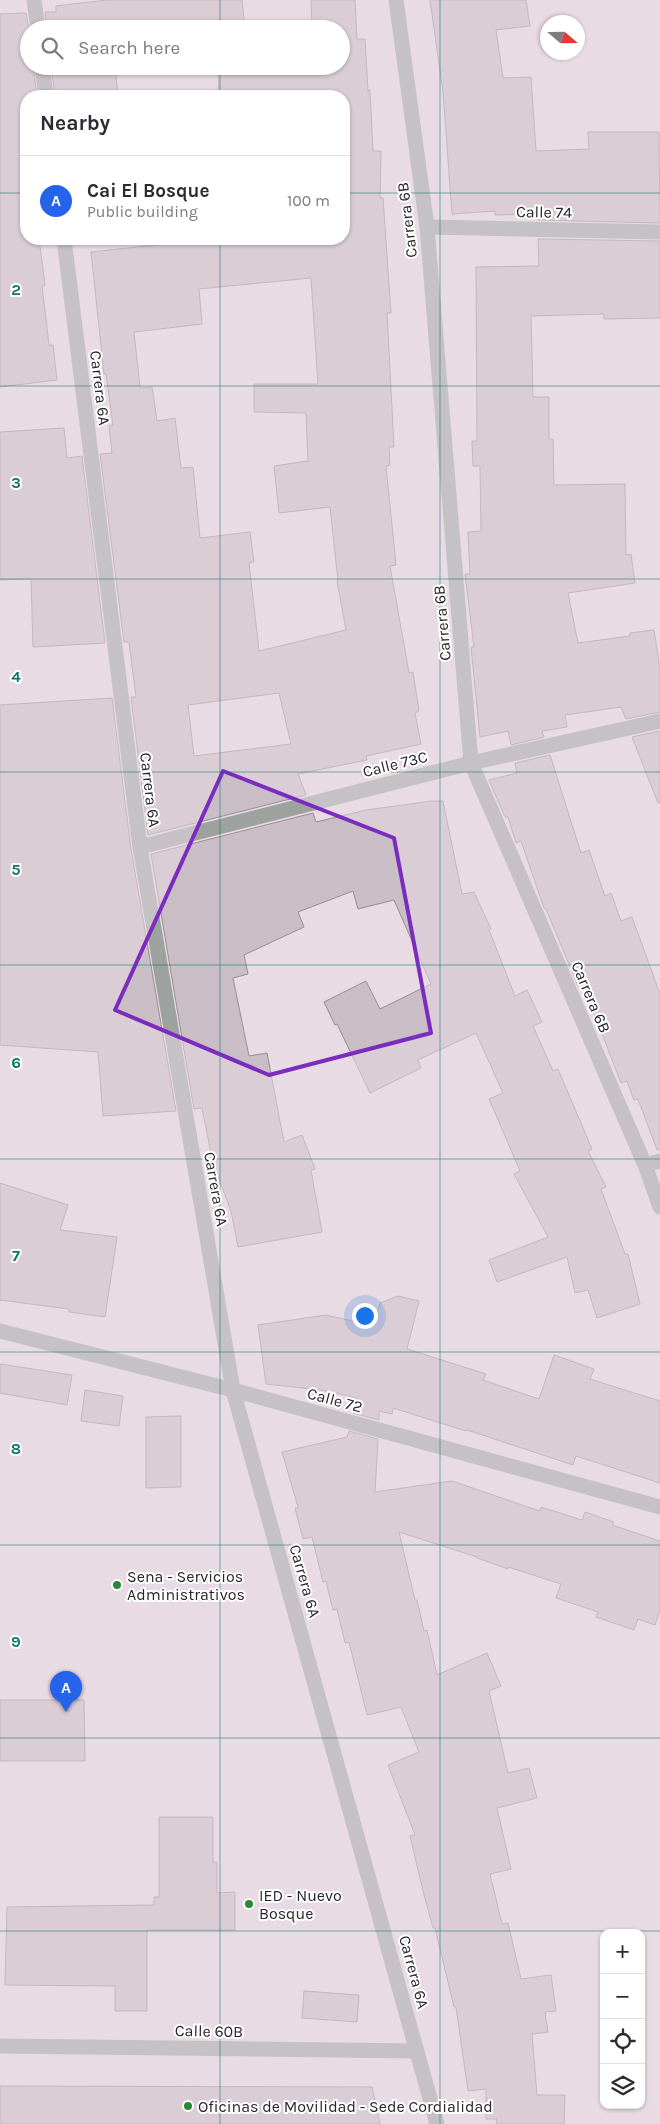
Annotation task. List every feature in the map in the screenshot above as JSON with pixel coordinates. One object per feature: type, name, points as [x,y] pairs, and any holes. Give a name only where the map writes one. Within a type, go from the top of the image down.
[{"type":"street","points":[[34,0],[37,20]]},
{"type":"street","name":"Carrera 6B","points":[[396,0],[427,227],[471,763],[645,1165],[660,1207]]},
{"type":"street","points":[[43,75],[45,90]]},
{"type":"street","name":"Calle 74","points":[[427,227],[660,232]]},
{"type":"street","name":"Carrera 6A","points":[[65,245],[140,847],[233,1390],[437,2124]]},
{"type":"street","name":"Calle 73C","points":[[140,847],[471,763],[660,721]]},
{"type":"street","points":[[645,1165],[660,1161]]},
{"type":"street","name":"Calle 72","points":[[0,1330],[233,1390],[660,1507]]},
{"type":"street","name":"Calle 60B","points":[[0,2046],[417,2051]]},
{"type":"highlighted area","points":[[223,771],[394,838],[431,1033],[269,1075],[115,1010]]},
{"type":"building","points":[[107,0],[242,0],[244,20],[46,20],[45,12],[56,12],[56,6]]},
{"type":"building","points":[[311,0],[355,0],[357,39],[365,39],[373,151],[381,151],[380,198],[383,198],[391,313],[387,313],[394,447],[389,447],[390,465],[386,466],[396,565],[390,566],[409,673],[413,672],[419,711],[415,713],[421,744],[366,756],[367,760],[298,774],[306,795],[148,835],[131,697],[136,697],[129,642],[124,642],[100,454],[112,453],[109,426],[113,425],[106,374],[104,374],[91,252],[156,245],[350,245],[350,90],[219,90],[218,75],[350,75],[350,20],[312,20]],"holes":[[[311,278],[318,384],[254,384],[254,412],[306,413],[308,461],[274,466],[279,513],[330,507],[337,581],[346,630],[259,651],[249,563],[254,562],[250,532],[200,538],[193,467],[181,468],[175,418],[157,421],[152,387],[140,388],[134,332],[202,324],[199,289]],[[279,693],[291,744],[194,756],[188,705]]]},
{"type":"building","points":[[430,0],[526,0],[530,26],[496,30],[503,78],[531,77],[536,151],[589,149],[588,132],[659,132],[660,223],[538,220],[538,214],[495,215],[495,211],[452,214],[443,92]]},
{"type":"building","points":[[26,13],[27,20],[20,20],[20,75],[34,75],[36,90],[20,90],[20,245],[40,245],[45,285],[42,286],[49,345],[53,345],[57,380],[0,387],[0,14]]},
{"type":"building","points":[[52,75],[116,75],[117,90],[54,90]]},
{"type":"building","points":[[538,239],[660,241],[660,318],[604,319],[604,314],[531,316],[533,397],[549,397],[549,439],[553,439],[554,485],[625,484],[626,555],[631,554],[635,583],[568,593],[578,643],[630,636],[630,633],[654,630],[660,669],[660,712],[626,719],[621,707],[565,715],[567,727],[542,731],[544,737],[511,745],[508,731],[480,737],[471,647],[474,647],[465,574],[470,574],[468,532],[481,531],[480,466],[473,466],[472,441],[477,441],[476,267],[539,266]]},
{"type":"building","points":[[64,428],[67,458],[82,456],[105,643],[33,647],[31,579],[0,580],[0,432]]},
{"type":"building","points":[[112,698],[131,849],[176,1111],[103,1116],[98,1052],[0,1045],[0,705]]},
{"type":"building","points":[[660,731],[660,802],[658,803],[632,737]]},
{"type":"building","points":[[550,755],[581,853],[589,850],[605,896],[611,893],[621,921],[632,917],[660,994],[660,1149],[657,1150],[638,1099],[634,1100],[627,1081],[621,1083],[583,984],[578,986],[544,908],[521,841],[516,843],[508,817],[505,817],[489,780],[517,773],[515,763]]},
{"type":"building","points":[[443,801],[462,894],[474,892],[491,929],[489,930],[515,996],[527,990],[542,1022],[533,1026],[553,1071],[558,1069],[592,1149],[588,1151],[606,1187],[601,1189],[625,1254],[628,1254],[640,1304],[597,1318],[588,1290],[575,1293],[567,1257],[497,1282],[489,1260],[548,1237],[514,1174],[520,1171],[489,1099],[503,1093],[476,1033],[418,1060],[421,1068],[370,1093],[337,1024],[335,1025],[324,1002],[366,981],[380,1009],[431,984],[394,900],[358,909],[353,891],[298,912],[304,927],[244,955],[248,974],[233,978],[249,1056],[267,1053],[284,1142],[302,1135],[315,1169],[311,1170],[322,1232],[238,1247],[231,1211],[213,1163],[202,1108],[194,1109],[151,854],[313,813],[316,822],[366,810]]},
{"type":"building","points":[[0,1183],[68,1205],[60,1230],[117,1237],[105,1317],[69,1312],[69,1309],[0,1300]]},
{"type":"building","points":[[398,1296],[419,1301],[407,1349],[486,1374],[483,1380],[539,1399],[554,1355],[594,1369],[590,1379],[660,1401],[660,1483],[576,1456],[573,1465],[393,1408],[392,1414],[379,1411],[379,1420],[353,1413],[357,1398],[321,1390],[266,1384],[258,1325],[326,1315],[374,1326],[380,1303]]},
{"type":"building","points":[[0,1364],[72,1375],[67,1405],[0,1393]]},
{"type":"building","points":[[85,1390],[123,1396],[119,1426],[81,1421]]},
{"type":"building","points":[[181,1416],[181,1487],[146,1488],[146,1417]]},
{"type":"building","points":[[349,1431],[378,1439],[375,1492],[452,1481],[540,1511],[541,1507],[582,1520],[585,1512],[614,1522],[612,1525],[660,1541],[660,1610],[655,1625],[638,1619],[634,1630],[596,1617],[598,1612],[556,1598],[561,1584],[508,1567],[508,1569],[399,1532],[415,1600],[417,1600],[424,1631],[427,1630],[437,1675],[487,1653],[501,1686],[489,1691],[508,1773],[529,1768],[537,1798],[497,1808],[511,1869],[490,1874],[502,1924],[508,1923],[521,1979],[551,1975],[556,2011],[545,2012],[548,2032],[532,2034],[537,2095],[565,2095],[564,2124],[496,2124],[497,2119],[486,2119],[486,2089],[468,2091],[456,2007],[454,2007],[435,1928],[433,1928],[424,1895],[410,1836],[415,1835],[388,1765],[419,1752],[401,1707],[367,1715],[349,1642],[345,1643],[337,1609],[333,1610],[326,1581],[323,1582],[312,1537],[303,1539],[295,1508],[298,1507],[282,1452],[347,1437]]},
{"type":"building","points":[[0,1700],[84,1700],[85,1761],[0,1761]]},
{"type":"building","points":[[159,1817],[213,1817],[213,1862],[217,1862],[217,1893],[235,1892],[235,1930],[147,1930],[147,2011],[115,2011],[115,1986],[5,1985],[7,1907],[154,1905],[154,1897],[159,1897]]},
{"type":"building","points":[[304,1991],[359,1995],[357,2022],[302,2018]]},
{"type":"building","name":"Oficinas de Movilidad - Sede Cordialidad","points":[[0,2086],[372,2087],[380,2124],[0,2124]]},
{"type":"place","name":"Sena - Servicios Administrativos","points":[[117,1585]]},
{"type":"place","name":"Cai El Bosque","points":[[66,1712]]},
{"type":"place","name":"IED - Nuevo Bosque","points":[[249,1904]]},
{"type":"place","name":"Oficinas de Movilidad - Sede Cordialidad","points":[[188,2106]]}]
